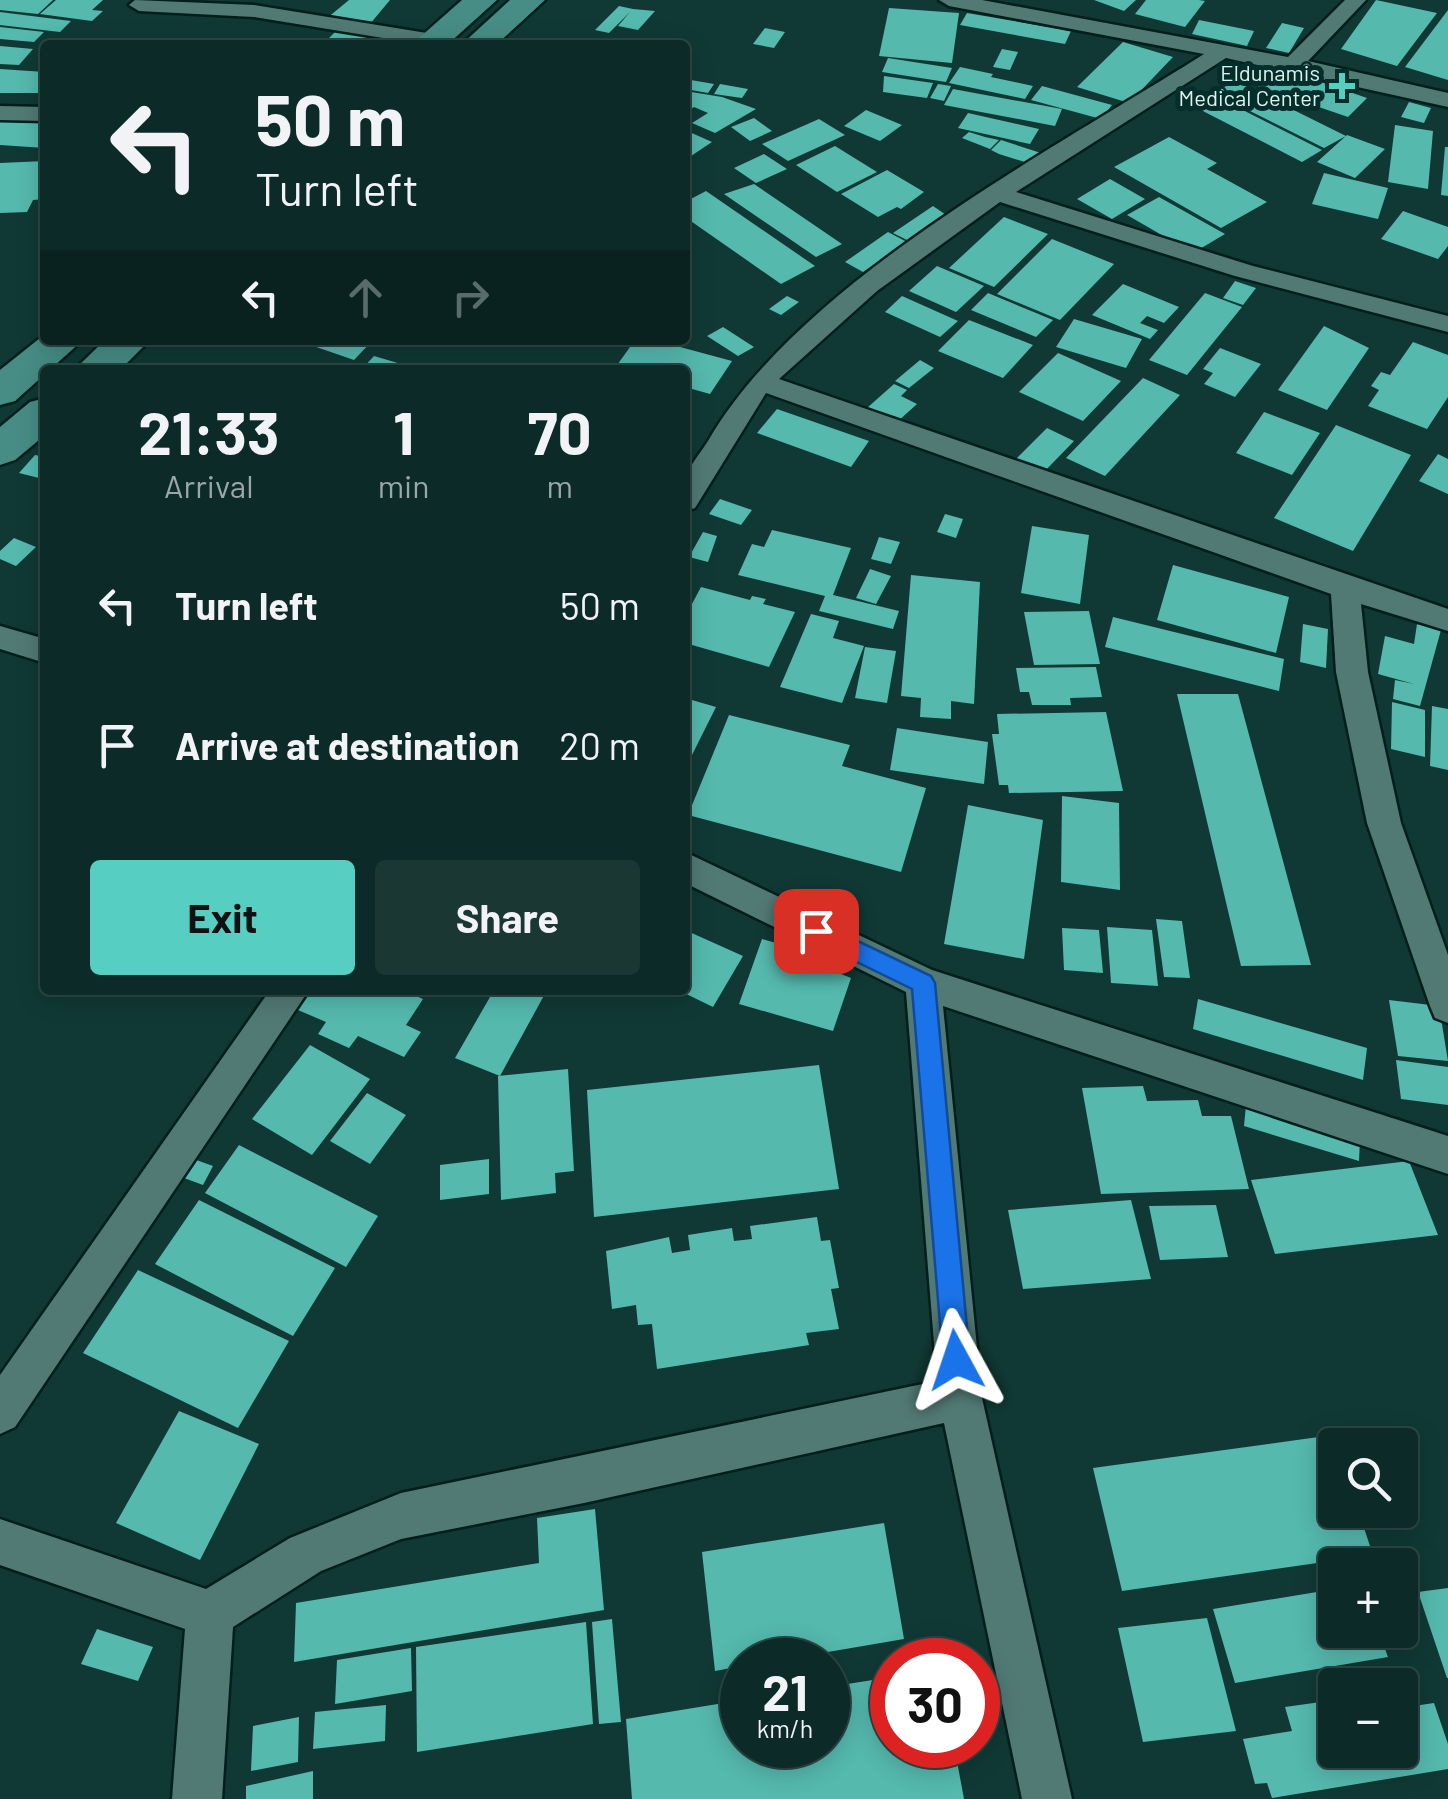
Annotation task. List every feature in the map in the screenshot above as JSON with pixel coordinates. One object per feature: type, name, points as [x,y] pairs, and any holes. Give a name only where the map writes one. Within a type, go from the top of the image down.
[{"type":"main road","points":[[432,40],[481,0]]},
{"type":"main road","points":[[483,40],[530,0]]},
{"type":"main road","points":[[0,391],[57,345]]},
{"type":"main road","points":[[100,365],[124,345]]},
{"type":"main road","points":[[0,450],[40,416]]},
{"type":"street","points":[[949,0],[1293,64],[1448,100]]},
{"type":"street","points":[[1293,64],[1356,0]]},
{"type":"street","points":[[140,5],[254,12],[418,40]]},
{"type":"street","points":[[690,493],[761,382],[910,255],[1221,52]]},
{"type":"street","points":[[0,112],[40,114]]},
{"type":"street","points":[[1001,194],[1244,271],[1448,324]]},
{"type":"street","points":[[761,382],[1345,588],[1448,620]]},
{"type":"street","points":[[1345,588],[1352,672],[1384,824],[1448,1006]]},
{"type":"street","points":[[0,637],[40,649]]},
{"type":"street","points":[[690,869],[923,983],[1448,1155]]},
{"type":"street","points":[[923,983],[960,1398],[1047,1799]]},
{"type":"street","points":[[0,1412],[288,995]]},
{"type":"street","points":[[210,1614],[306,1554],[401,1516],[584,1481],[960,1398]]},
{"type":"street","points":[[0,1542],[210,1614]]},
{"type":"street","points":[[196,1799],[210,1614]]},
{"type":"building","points":[[0,0],[53,0],[38,14],[0,10]]},
{"type":"building","points":[[56,0],[103,0],[92,10],[103,11],[92,21],[40,14]]},
{"type":"building","points":[[349,0],[390,0],[370,24],[326,19]]},
{"type":"building","points":[[1094,0],[1136,0],[1124,11]]},
{"type":"building","points":[[1146,0],[1205,1],[1185,27],[1135,14]]},
{"type":"building","points":[[1376,0],[1437,13],[1397,66],[1341,49]]},
{"type":"building","points":[[619,6],[655,11],[638,30],[618,26],[630,12],[609,33],[595,30]]},
{"type":"building","points":[[889,8],[959,13],[952,63],[879,56]]},
{"type":"building","points":[[1448,10],[1448,80],[1405,67]]},
{"type":"building","points":[[0,12],[71,21],[60,32],[0,25]]},
{"type":"building","points":[[967,13],[1071,31],[1065,44],[960,25]]},
{"type":"building","points":[[1199,20],[1254,31],[1247,46],[1192,34]]},
{"type":"building","points":[[1282,23],[1304,28],[1289,53],[1266,48]]},
{"type":"building","points":[[341,26],[387,34],[381,40],[328,39]]},
{"type":"building","points":[[0,27],[44,32],[34,42],[0,39]]},
{"type":"building","points":[[765,28],[785,32],[774,48],[753,44]]},
{"type":"building","points":[[1123,42],[1173,57],[1129,103],[1077,87]]},
{"type":"building","points":[[0,46],[33,49],[19,65],[0,64]]},
{"type":"building","points":[[1002,49],[1018,52],[1010,70],[993,67]]},
{"type":"building","points":[[888,58],[952,68],[946,82],[882,72]]},
{"type":"building","points":[[1260,61],[1367,98],[1348,117],[1240,80]]},
{"type":"building","points":[[960,67],[1033,86],[1025,99],[949,83]]},
{"type":"building","points":[[0,69],[40,72],[40,93],[0,93]]},
{"type":"building","points":[[884,76],[933,83],[927,98],[883,92]]},
{"type":"building","points":[[690,80],[714,84],[708,93],[690,90]]},
{"type":"building","points":[[1235,81],[1346,136],[1324,148],[1214,93]]},
{"type":"building","points":[[720,84],[748,89],[742,98],[714,94]]},
{"type":"building","points":[[938,84],[951,86],[944,101],[930,98]]},
{"type":"building","points":[[1042,86],[1112,105],[1101,119],[1031,100]]},
{"type":"building","points":[[953,89],[1062,109],[1055,126],[944,105]]},
{"type":"building","points":[[690,92],[722,97],[756,109],[715,133],[692,123],[708,113],[694,107],[690,110]]},
{"type":"building","points":[[1217,97],[1322,150],[1302,162],[1197,108]]},
{"type":"building","points":[[1409,102],[1431,108],[1424,123],[1401,117]]},
{"type":"building","points":[[866,110],[902,125],[880,141],[844,126]]},
{"type":"building","points":[[968,113],[1039,129],[1030,144],[958,128]]},
{"type":"building","points":[[0,117],[40,122],[40,148],[0,145]]},
{"type":"building","points":[[754,118],[772,131],[750,141],[731,127]]},
{"type":"building","points":[[819,119],[845,135],[788,161],[762,144]]},
{"type":"building","points":[[1395,125],[1433,131],[1428,189],[1388,182]]},
{"type":"building","points":[[690,132],[712,142],[690,157]]},
{"type":"building","points":[[969,132],[999,140],[990,149],[962,138]]},
{"type":"building","points":[[1347,135],[1385,149],[1355,178],[1317,162]]},
{"type":"building","points":[[1169,137],[1217,163],[1207,169],[1267,202],[1221,228],[1114,167]]},
{"type":"building","points":[[1001,140],[1041,153],[1031,164],[991,150]]},
{"type":"building","points":[[835,146],[877,172],[837,192],[796,165]]},
{"type":"building","points":[[1448,147],[1448,196],[1441,195]]},
{"type":"building","points":[[764,154],[787,169],[756,183],[734,168]]},
{"type":"building","points":[[40,161],[40,199],[33,200],[27,212],[0,213],[0,163]]},
{"type":"building","points":[[887,170],[924,192],[901,209],[897,207],[878,217],[841,194]]},
{"type":"building","points":[[1324,173],[1388,188],[1378,219],[1312,204]]},
{"type":"building","points":[[1110,179],[1145,199],[1112,219],[1077,199]]},
{"type":"building","points":[[754,184],[842,244],[816,257],[724,194]]},
{"type":"building","points":[[706,191],[815,266],[781,284],[690,220],[690,199]]},
{"type":"building","points":[[1159,197],[1225,234],[1193,253],[1127,215]]},
{"type":"building","points":[[933,206],[952,219],[915,244],[893,233]]},
{"type":"building","points":[[1403,211],[1448,227],[1448,246],[1438,259],[1381,239]]},
{"type":"building","points":[[1004,217],[1048,234],[994,287],[949,268]]},
{"type":"building","points":[[888,232],[907,242],[863,272],[845,262]]},
{"type":"building","points":[[1052,239],[1114,264],[1060,320],[997,294]]},
{"type":"building","points":[[937,266],[984,286],[956,312],[909,291]]},
{"type":"building","points":[[1235,281],[1256,288],[1243,305],[1223,298]]},
{"type":"building","points":[[1123,284],[1179,307],[1164,323],[1147,316],[1140,323],[1158,330],[1150,339],[1092,315]]},
{"type":"building","points":[[988,293],[1053,320],[1036,337],[971,310]]},
{"type":"building","points":[[1205,293],[1242,307],[1187,375],[1149,360]]},
{"type":"building","points":[[787,296],[799,302],[781,315],[769,309]]},
{"type":"building","points":[[902,296],[958,321],[940,337],[885,312]]},
{"type":"building","points":[[1074,319],[1142,339],[1126,368],[1056,347]]},
{"type":"building","points":[[969,320],[1033,345],[1003,378],[938,351]]},
{"type":"building","points":[[1324,326],[1369,348],[1327,410],[1278,390]]},
{"type":"building","points":[[723,327],[754,347],[738,356],[707,336]]},
{"type":"building","points":[[1413,342],[1448,355],[1448,397],[1427,429],[1368,406],[1379,390],[1371,386],[1381,372],[1390,375]]},
{"type":"building","points":[[310,345],[368,345],[354,360]]},
{"type":"building","points":[[631,345],[673,345],[732,361],[710,394],[690,388],[690,365],[617,365]]},
{"type":"building","points":[[1220,348],[1261,364],[1235,397],[1204,384],[1213,373],[1203,369]]},
{"type":"building","points":[[1058,353],[1121,381],[1083,421],[1019,392]]},
{"type":"building","points":[[374,356],[404,365],[366,365]]},
{"type":"building","points":[[920,360],[934,368],[909,388],[895,381]]},
{"type":"building","points":[[1143,378],[1180,395],[1105,476],[1066,458]]},
{"type":"building","points":[[894,384],[907,390],[901,396],[917,404],[897,422],[867,408]]},
{"type":"building","points":[[777,409],[869,441],[851,467],[757,433]]},
{"type":"building","points":[[1264,412],[1320,433],[1292,475],[1236,453]]},
{"type":"building","points":[[1336,425],[1411,455],[1353,551],[1274,518]]},
{"type":"building","points":[[1047,428],[1074,441],[1042,474],[1015,460]]},
{"type":"building","points":[[1438,454],[1448,459],[1448,494],[1419,481]]},
{"type":"building","points":[[35,455],[40,456],[39,478],[19,473]]},
{"type":"building","points":[[720,499],[752,510],[741,525],[709,514]]},
{"type":"building","points":[[945,514],[963,519],[956,538],[937,532]]},
{"type":"building","points":[[1032,526],[1089,535],[1080,604],[1021,593]]},
{"type":"building","points":[[772,530],[851,548],[833,595],[899,611],[893,629],[819,611],[825,596],[738,575],[752,544],[764,547]]},
{"type":"building","points":[[703,532],[717,536],[708,562],[690,555]]},
{"type":"building","points":[[879,537],[900,542],[891,564],[871,559]]},
{"type":"building","points":[[14,538],[36,547],[16,566],[0,559],[0,551]]},
{"type":"building","points":[[1173,565],[1289,597],[1276,653],[1157,620]]},
{"type":"building","points":[[870,569],[891,576],[876,604],[856,598]]},
{"type":"building","points":[[911,575],[980,582],[974,704],[951,701],[951,719],[920,717],[921,698],[901,696]]},
{"type":"building","points":[[701,587],[750,600],[752,596],[766,599],[763,604],[795,612],[769,667],[690,644],[690,608]]},
{"type":"building","points":[[1089,611],[1100,664],[1034,665],[1024,612]]},
{"type":"building","points":[[811,614],[839,621],[833,638],[864,646],[842,703],[780,687]]},
{"type":"building","points":[[1113,617],[1284,659],[1279,691],[1105,647]]},
{"type":"building","points":[[1303,624],[1328,629],[1326,668],[1300,662]]},
{"type":"building","points":[[1417,624],[1441,630],[1420,706],[1393,699],[1395,680],[1414,684],[1378,674],[1385,636],[1414,644]]},
{"type":"building","points":[[865,647],[896,651],[887,703],[855,698]]},
{"type":"building","points":[[1096,667],[1102,697],[1070,698],[1071,705],[1032,705],[1029,692],[1020,692],[1016,668]]},
{"type":"building","points":[[1177,694],[1238,694],[1311,965],[1241,966]]},
{"type":"building","points":[[690,699],[716,707],[690,759]]},
{"type":"building","points":[[1392,702],[1425,710],[1425,757],[1391,749]]},
{"type":"building","points":[[1432,706],[1448,709],[1448,770],[1430,766]]},
{"type":"building","points":[[1106,712],[1123,791],[1009,793],[1008,785],[999,785],[992,734],[999,734],[997,714]]},
{"type":"building","points":[[729,715],[850,745],[842,766],[926,788],[901,872],[690,816]]},
{"type":"building","points":[[897,728],[988,742],[984,784],[890,770]]},
{"type":"building","points":[[1062,796],[1119,803],[1120,890],[1061,882]]},
{"type":"building","points":[[968,805],[1043,820],[1024,959],[944,944]]},
{"type":"building","points":[[1156,919],[1182,921],[1190,978],[1164,977]]},
{"type":"building","points":[[1107,927],[1152,930],[1158,986],[1111,983]]},
{"type":"building","points":[[1062,928],[1099,930],[1103,973],[1064,970]]},
{"type":"building","points":[[690,932],[743,956],[713,1007],[688,995]]},
{"type":"building","points":[[762,939],[794,948],[791,954],[851,978],[833,1031],[739,1004]]},
{"type":"building","points":[[308,995],[414,995],[423,999],[406,1025],[421,1032],[404,1057],[358,1036],[349,1048],[318,1034],[326,1022],[298,1010]]},
{"type":"building","points":[[491,995],[544,995],[500,1076],[455,1058]]},
{"type":"building","points":[[1198,999],[1367,1048],[1363,1080],[1193,1029]]},
{"type":"building","points":[[1389,1000],[1439,1006],[1448,1061],[1398,1056]]},
{"type":"building","points":[[310,1045],[370,1079],[312,1155],[252,1119]]},
{"type":"building","points":[[1396,1060],[1448,1067],[1448,1105],[1401,1099]]},
{"type":"building","points":[[819,1065],[839,1189],[594,1217],[587,1090]]},
{"type":"building","points":[[568,1069],[574,1171],[555,1173],[556,1193],[501,1200],[498,1076]]},
{"type":"building","points":[[1143,1086],[1147,1101],[1198,1100],[1202,1116],[1231,1116],[1249,1189],[1101,1194],[1082,1088]]},
{"type":"building","points":[[367,1093],[406,1115],[370,1164],[330,1141]]},
{"type":"building","points":[[1246,1105],[1360,1139],[1359,1161],[1244,1126]]},
{"type":"building","points":[[239,1145],[378,1216],[346,1267],[205,1193]]},
{"type":"building","points":[[188,1157],[213,1166],[203,1185],[176,1175]]},
{"type":"building","points":[[489,1159],[489,1194],[440,1200],[440,1165]]},
{"type":"building","points":[[1409,1161],[1438,1235],[1275,1254],[1251,1180]]},
{"type":"building","points":[[199,1200],[335,1268],[293,1336],[155,1264]]},
{"type":"building","points":[[1131,1200],[1151,1279],[1023,1289],[1008,1210]]},
{"type":"building","points":[[1216,1205],[1228,1257],[1160,1260],[1149,1206]]},
{"type":"building","points":[[817,1217],[821,1241],[830,1240],[839,1288],[831,1289],[839,1329],[806,1333],[809,1345],[657,1369],[652,1324],[638,1325],[636,1305],[612,1309],[606,1251],[669,1237],[672,1253],[690,1250],[688,1235],[732,1228],[734,1241],[752,1239],[750,1226]]},
{"type":"building","points":[[138,1270],[289,1341],[238,1428],[83,1353]]},
{"type":"building","points":[[179,1411],[259,1444],[200,1560],[116,1523]]},
{"type":"building","points":[[1318,1437],[1318,1528],[1364,1528],[1371,1548],[1318,1548],[1318,1563],[1122,1591],[1093,1468]]},
{"type":"building","points":[[595,1509],[604,1610],[294,1662],[296,1603],[539,1563],[537,1518]]},
{"type":"building","points":[[884,1523],[904,1638],[870,1638],[870,1645],[850,1648],[850,1638],[720,1638],[720,1670],[715,1671],[702,1552]]},
{"type":"building","points":[[1448,1588],[1448,1678],[1447,1678],[1418,1592]]},
{"type":"building","points":[[1318,1592],[1318,1648],[1385,1648],[1388,1657],[1235,1683],[1213,1609]]},
{"type":"building","points":[[1207,1618],[1236,1731],[1143,1742],[1118,1628]]},
{"type":"building","points":[[612,1619],[621,1722],[599,1724],[592,1622]]},
{"type":"building","points":[[586,1622],[593,1724],[417,1752],[416,1647]]},
{"type":"building","points":[[97,1629],[153,1647],[138,1681],[81,1664]]},
{"type":"building","points":[[411,1648],[412,1691],[335,1704],[337,1660]]},
{"type":"building","points":[[870,1680],[870,1768],[958,1768],[964,1799],[632,1799],[626,1719],[720,1704],[720,1768],[850,1768],[850,1684]]},
{"type":"building","points":[[1318,1702],[1318,1768],[1418,1768],[1418,1705],[1434,1703],[1448,1744],[1448,1769],[1272,1798],[1267,1783],[1255,1784],[1243,1739],[1292,1731],[1285,1707]]},
{"type":"building","points":[[386,1705],[385,1741],[313,1749],[315,1712]]},
{"type":"building","points":[[299,1717],[298,1762],[251,1771],[253,1726]]},
{"type":"building","points":[[313,1771],[313,1799],[246,1799],[246,1786]]},
{"type":"place","name":"Eldunamis Medical Center","points":[[1342,86]]},
{"type":"route","points":[[816,931],[923,983],[956,1360]]}]
